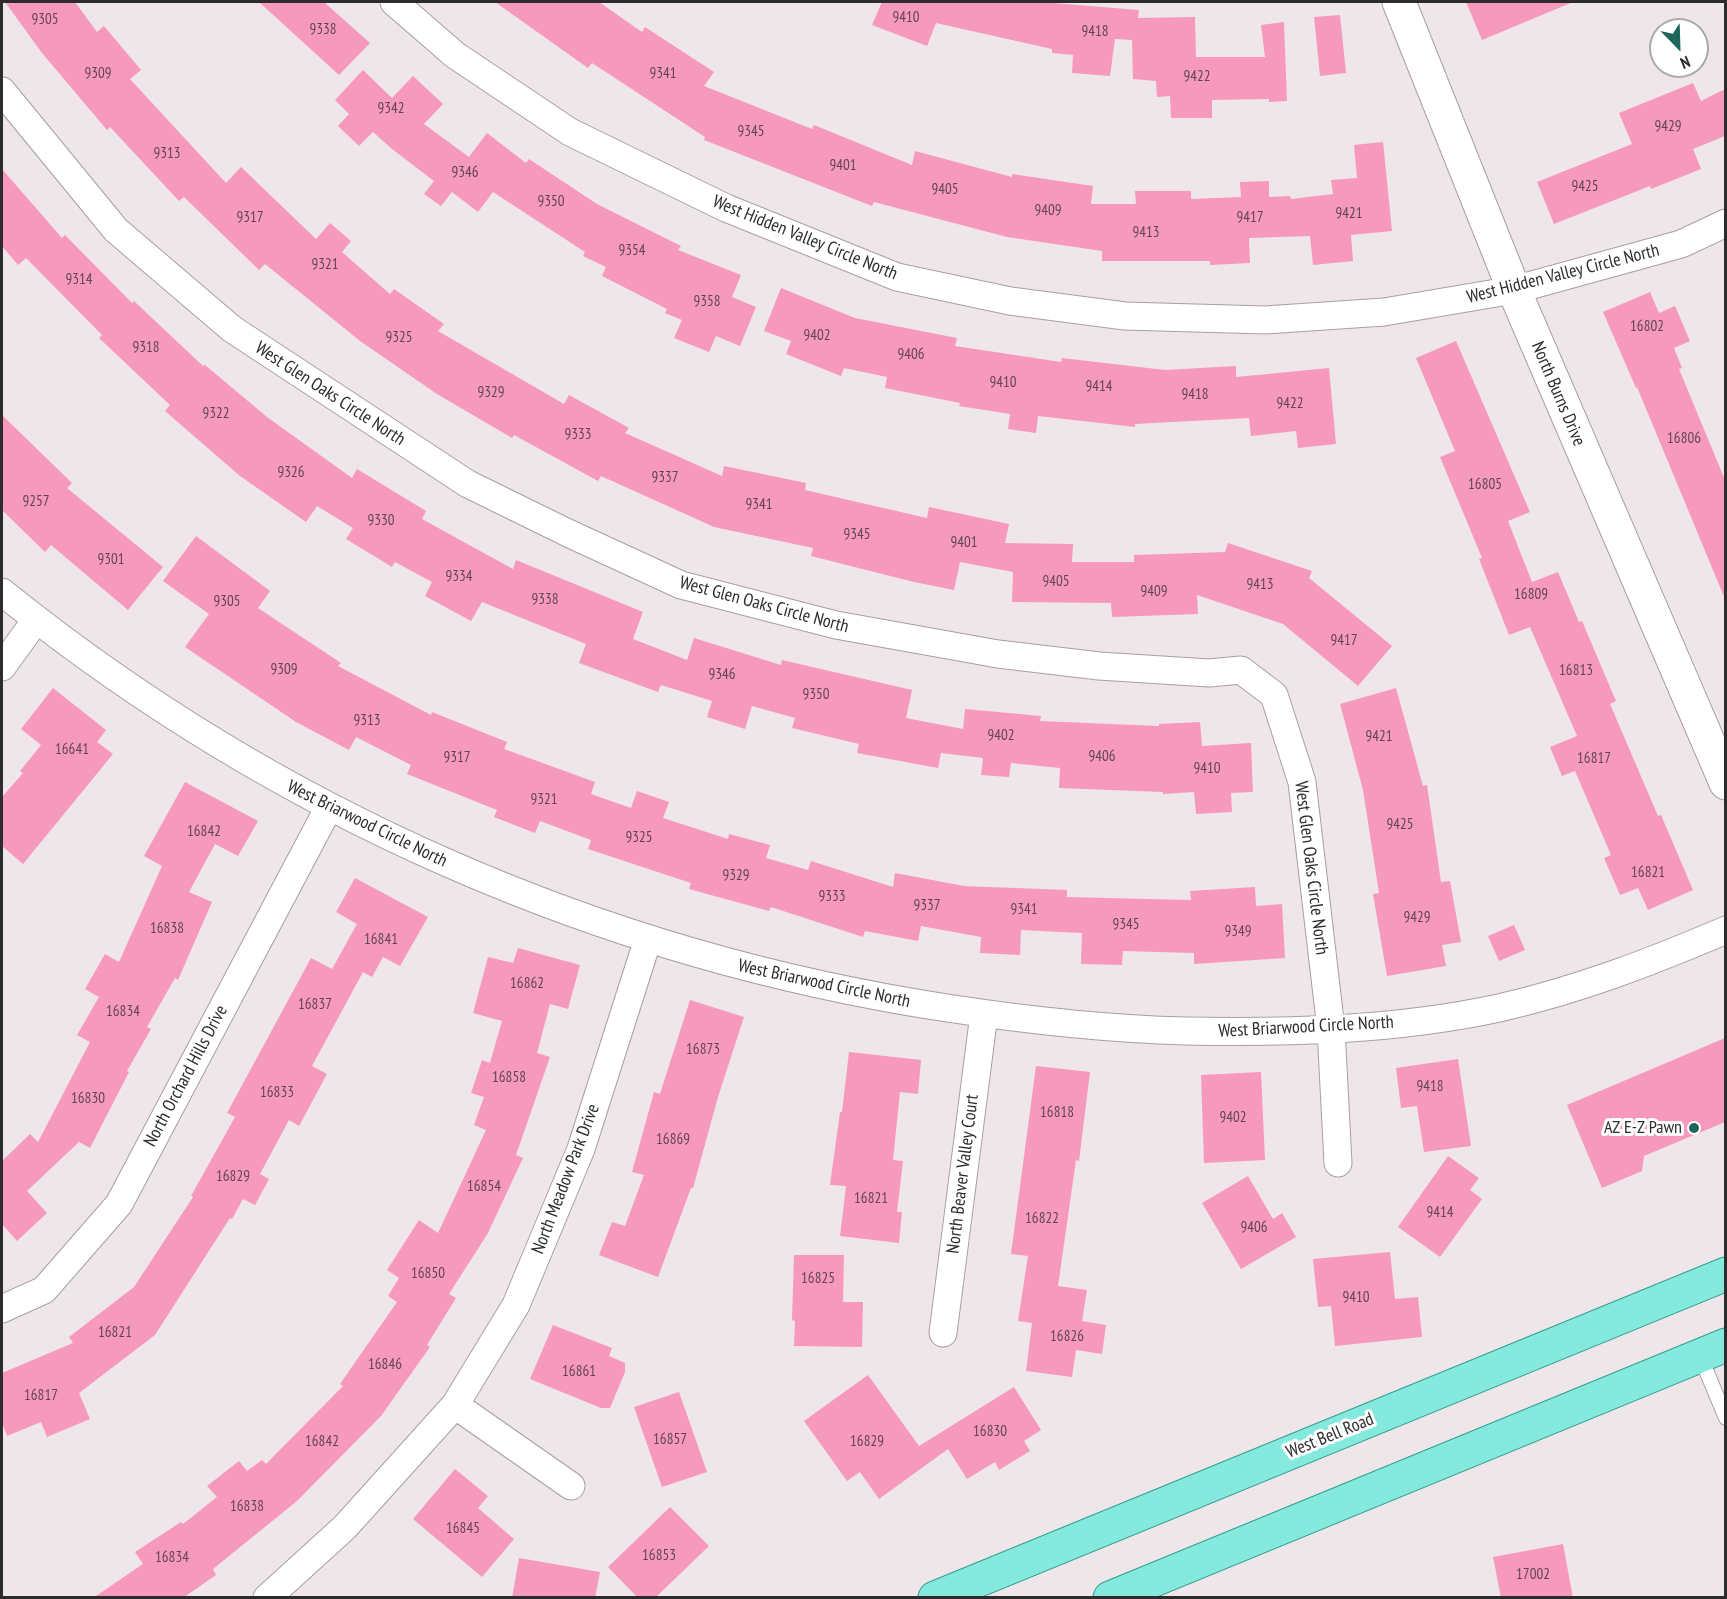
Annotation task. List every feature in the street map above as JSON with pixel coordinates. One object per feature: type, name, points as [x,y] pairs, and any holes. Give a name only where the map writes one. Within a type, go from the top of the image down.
[{"type":"main road","name":"West Bell Road","points":[[935,1598],[1725,1274]]},
{"type":"main road","points":[[1110,1598],[1713,1350]]},
{"type":"street","name":"West Hidden Valley Circle North","points":[[394,2],[455,55],[570,132],[726,208],[897,277],[1010,301],[1125,316],[1265,320],[1384,312],[1514,290],[1681,244],[1725,223]]},
{"type":"street","name":"North Burns Drive","points":[[1399,2],[1514,290],[1725,783]]},
{"type":"street","name":"West Glen Oaks Circle North","points":[[2,91],[116,230],[232,329],[468,484],[568,533],[681,585],[836,625],[998,654],[1099,666],[1209,673],[1241,670],[1274,695],[1302,782],[1331,1029],[1338,1163]]},
{"type":"street","name":"West Briarwood Circle North","points":[[2,592],[106,673],[180,722],[328,807],[481,879],[648,939],[734,965],[816,985],[902,1002],[1060,1024],[1147,1030],[1246,1032],[1331,1029],[1414,1022],[1493,1009],[1548,996],[1614,976],[1725,930]]},
{"type":"street","points":[[2,667],[36,620]]},
{"type":"street","name":"North Orchard Hills Drive","points":[[2,1309],[44,1290],[119,1204],[328,807]]},
{"type":"street","name":"North Meadow Park Drive","points":[[267,1598],[345,1527],[455,1405],[516,1305],[581,1149],[648,939]]},
{"type":"street","name":"North Beaver Valley Court","points":[[943,1333],[984,1014]]},
{"type":"street","points":[[455,1405],[571,1485]]},
{"type":"lane","points":[[1713,1350],[1725,1418]]},
{"type":"building","points":[[5,2],[75,2],[97,32],[104,26],[141,70],[130,79],[226,183],[241,167],[316,239],[330,223],[351,241],[342,252],[390,294],[394,289],[444,324],[438,331],[564,404],[569,395],[629,428],[625,433],[722,476],[724,466],[806,483],[805,490],[927,518],[929,507],[1009,524],[1005,543],[1073,544],[1072,562],[1134,562],[1134,555],[1225,552],[1228,543],[1312,571],[1309,578],[1392,646],[1358,686],[1283,624],[1197,595],[1198,614],[1112,617],[1111,603],[1012,602],[1013,572],[960,562],[954,590],[914,582],[811,556],[813,548],[714,527],[601,476],[598,481],[514,435],[512,438],[437,394],[360,341],[265,264],[259,270],[184,197],[179,201],[110,127],[107,130],[42,53]]},
{"type":"building","points":[[259,2],[324,2],[370,43],[339,75]]},
{"type":"building","points":[[495,2],[599,2],[642,32],[645,27],[714,72],[704,86],[812,129],[814,125],[912,165],[915,151],[1012,177],[1012,174],[1093,186],[1091,204],[1136,204],[1135,191],[1191,191],[1191,199],[1241,197],[1240,182],[1269,181],[1269,197],[1290,196],[1291,199],[1333,194],[1331,180],[1357,178],[1354,145],[1383,142],[1392,231],[1351,235],[1353,261],[1313,265],[1310,236],[1249,238],[1250,263],[1210,265],[1210,261],[1102,261],[1102,251],[1007,237],[874,202],[872,206],[704,140],[705,137],[592,63],[588,68]]},
{"type":"building","points":[[882,2],[1041,2],[1139,10],[1138,18],[1195,17],[1196,57],[1265,57],[1261,25],[1284,22],[1287,101],[1212,100],[1212,118],[1171,118],[1170,96],[1157,97],[1156,81],[1133,79],[1132,40],[1115,39],[1110,76],[1072,73],[1073,55],[1052,53],[1052,49],[936,23],[927,46],[872,25]]},
{"type":"building","points":[[1466,2],[1573,2],[1482,40]]},
{"type":"building","points":[[1340,15],[1346,73],[1320,76],[1314,17]]},
{"type":"building","points":[[363,70],[392,98],[413,76],[443,104],[424,124],[469,157],[487,133],[526,163],[529,159],[597,204],[681,246],[678,250],[741,275],[732,297],[756,307],[740,346],[716,336],[709,352],[674,338],[682,320],[665,313],[667,309],[602,276],[606,267],[583,256],[585,252],[493,192],[478,212],[452,192],[441,206],[424,194],[434,181],[373,132],[359,146],[338,126],[349,114],[335,100]]},
{"type":"building","points":[[1693,83],[1701,101],[1725,89],[1725,136],[1693,149],[1701,169],[1651,189],[1650,186],[1554,224],[1537,182],[1632,144],[1619,113]]},
{"type":"building","points":[[2,169],[62,238],[65,235],[132,303],[134,301],[203,366],[205,365],[267,417],[352,478],[357,469],[426,511],[422,519],[513,569],[516,560],[643,612],[633,639],[687,660],[694,638],[781,665],[782,660],[912,690],[906,718],[963,729],[965,709],[1041,716],[1040,721],[1159,726],[1159,724],[1200,722],[1202,746],[1251,743],[1253,792],[1231,793],[1232,812],[1196,814],[1194,792],[1163,794],[1163,792],[1059,788],[1060,768],[1011,763],[1009,777],[981,775],[983,758],[941,753],[938,768],[857,753],[859,744],[792,728],[795,718],[752,706],[745,729],[707,717],[712,701],[661,685],[658,692],[579,663],[586,644],[482,602],[471,621],[425,596],[432,582],[395,562],[392,567],[346,539],[353,528],[317,506],[306,522],[240,476],[165,411],[170,405],[99,338],[102,335],[26,258],[18,265],[2,246]]},
{"type":"building","points":[[781,288],[855,318],[957,338],[955,346],[1061,362],[1062,358],[1165,370],[1236,366],[1236,377],[1329,368],[1336,444],[1298,448],[1296,431],[1251,436],[1249,418],[1135,424],[1135,427],[1038,416],[1036,433],[1008,429],[1010,414],[959,406],[960,403],[885,388],[887,377],[844,368],[841,376],[786,354],[791,341],[764,331]]},
{"type":"building","points":[[1650,292],[1659,313],[1675,306],[1690,341],[1674,348],[1682,368],[1679,369],[1725,480],[1725,599],[1637,387],[1603,312]]},
{"type":"building","points":[[1456,341],[1530,512],[1508,521],[1532,582],[1558,572],[1616,701],[1610,704],[1658,816],[1661,815],[1693,890],[1648,910],[1638,888],[1620,895],[1604,858],[1611,855],[1575,771],[1562,776],[1550,747],[1577,736],[1530,627],[1509,635],[1479,559],[1482,558],[1440,457],[1455,451],[1416,358]]},
{"type":"building","points":[[2,415],[72,483],[67,488],[163,567],[128,610],[51,545],[45,552],[2,510]]},
{"type":"building","points":[[196,536],[270,591],[258,608],[341,663],[338,666],[431,715],[432,712],[507,742],[504,749],[595,782],[591,794],[631,808],[637,791],[669,802],[663,818],[728,839],[729,834],[770,845],[766,858],[808,870],[811,861],[893,887],[895,873],[964,886],[1067,890],[1067,897],[1191,900],[1190,891],[1255,887],[1256,906],[1282,904],[1285,958],[1194,964],[1194,953],[1123,951],[1122,965],[1081,964],[1082,933],[1021,930],[1020,955],[980,953],[981,937],[921,926],[918,941],[865,931],[863,937],[771,907],[769,911],[689,889],[691,883],[588,849],[591,840],[540,821],[535,833],[494,817],[497,810],[407,774],[411,765],[356,737],[349,750],[296,722],[185,647],[209,614],[163,581]]},
{"type":"building","points":[[53,688],[106,730],[97,742],[113,754],[23,864],[2,846],[2,797],[23,773],[20,771],[41,745],[21,729]]},
{"type":"building","points":[[1396,688],[1423,786],[1427,785],[1441,882],[1450,881],[1461,942],[1442,945],[1446,966],[1387,976],[1373,894],[1379,893],[1363,790],[1340,704]]},
{"type":"building","points":[[185,782],[258,821],[238,856],[215,844],[189,892],[212,902],[178,980],[175,978],[147,1027],[151,1029],[127,1071],[129,1072],[90,1148],[79,1142],[27,1191],[47,1213],[17,1241],[2,1224],[2,1161],[30,1134],[38,1142],[90,1042],[77,1035],[99,997],[85,989],[105,954],[119,962],[162,866],[144,856]]},
{"type":"building","points":[[355,878],[428,917],[400,966],[383,957],[372,977],[363,972],[312,1066],[327,1074],[299,1126],[289,1120],[260,1174],[269,1179],[255,1205],[243,1199],[155,1335],[79,1393],[90,1419],[47,1437],[41,1422],[7,1436],[2,1422],[2,1373],[73,1343],[69,1337],[134,1287],[193,1197],[191,1196],[235,1117],[227,1113],[311,958],[332,969],[357,924],[336,912]]},
{"type":"building","points":[[1514,925],[1525,950],[1499,961],[1488,936]]},
{"type":"building","points":[[518,948],[580,965],[568,1009],[550,1004],[537,1053],[550,1057],[516,1155],[523,1158],[488,1233],[449,1294],[456,1298],[427,1345],[430,1347],[381,1416],[297,1501],[213,1569],[216,1575],[183,1598],[93,1598],[143,1564],[135,1552],[181,1522],[183,1524],[217,1497],[207,1486],[239,1461],[247,1471],[262,1460],[266,1464],[343,1386],[340,1384],[397,1302],[388,1296],[399,1278],[387,1270],[419,1220],[438,1233],[486,1130],[474,1125],[484,1097],[471,1093],[482,1060],[490,1063],[502,1021],[473,1013],[488,957],[513,963]]},
{"type":"building","points":[[690,1000],[744,1017],[718,1097],[693,1188],[691,1188],[658,1277],[599,1255],[612,1222],[625,1226],[644,1175],[632,1172],[654,1092],[660,1094]]},
{"type":"building","points":[[1725,1038],[1725,1122],[1644,1156],[1642,1171],[1602,1188],[1567,1105]]},
{"type":"building","points":[[849,1052],[921,1060],[918,1094],[900,1092],[893,1160],[903,1161],[897,1212],[902,1212],[899,1243],[840,1236],[846,1186],[830,1185]]},
{"type":"building","points":[[1458,1059],[1471,1146],[1424,1152],[1417,1106],[1401,1108],[1396,1068]]},
{"type":"building","points":[[1036,1066],[1090,1072],[1079,1161],[1076,1160],[1058,1286],[1087,1290],[1082,1321],[1106,1325],[1102,1354],[1076,1350],[1072,1377],[1026,1371],[1032,1323],[1018,1321],[1028,1256],[1011,1254]]},
{"type":"building","points":[[1261,1072],[1265,1160],[1204,1163],[1201,1075]]},
{"type":"building","points":[[1448,1156],[1479,1178],[1470,1190],[1482,1199],[1440,1257],[1398,1227]]},
{"type":"building","points":[[1248,1176],[1273,1219],[1282,1213],[1296,1237],[1241,1269],[1202,1203]]},
{"type":"building","points":[[1390,1252],[1395,1299],[1418,1297],[1422,1337],[1335,1346],[1331,1306],[1318,1307],[1313,1259]]},
{"type":"building","points":[[794,1255],[844,1255],[843,1302],[863,1302],[862,1347],[794,1346],[795,1321],[792,1320]]},
{"type":"building","points":[[553,1325],[612,1348],[609,1356],[625,1363],[625,1372],[610,1408],[601,1408],[530,1379]]},
{"type":"building","points":[[868,1375],[919,1446],[1014,1387],[1041,1430],[1024,1441],[1030,1451],[999,1470],[995,1462],[967,1479],[948,1449],[879,1499],[860,1472],[847,1481],[804,1421]]},
{"type":"building","points":[[679,1392],[707,1472],[662,1487],[634,1407]]},
{"type":"building","points":[[455,1469],[488,1496],[478,1508],[514,1539],[482,1577],[413,1519]]},
{"type":"building","points":[[670,1507],[709,1546],[655,1598],[638,1598],[608,1567]]},
{"type":"building","points":[[1563,1544],[1573,1598],[1501,1598],[1493,1557]]},
{"type":"building","points":[[519,1558],[600,1572],[595,1598],[512,1598]]},
{"type":"place","name":"AZ E-Z Pawn","points":[[1694,1128]]}]
